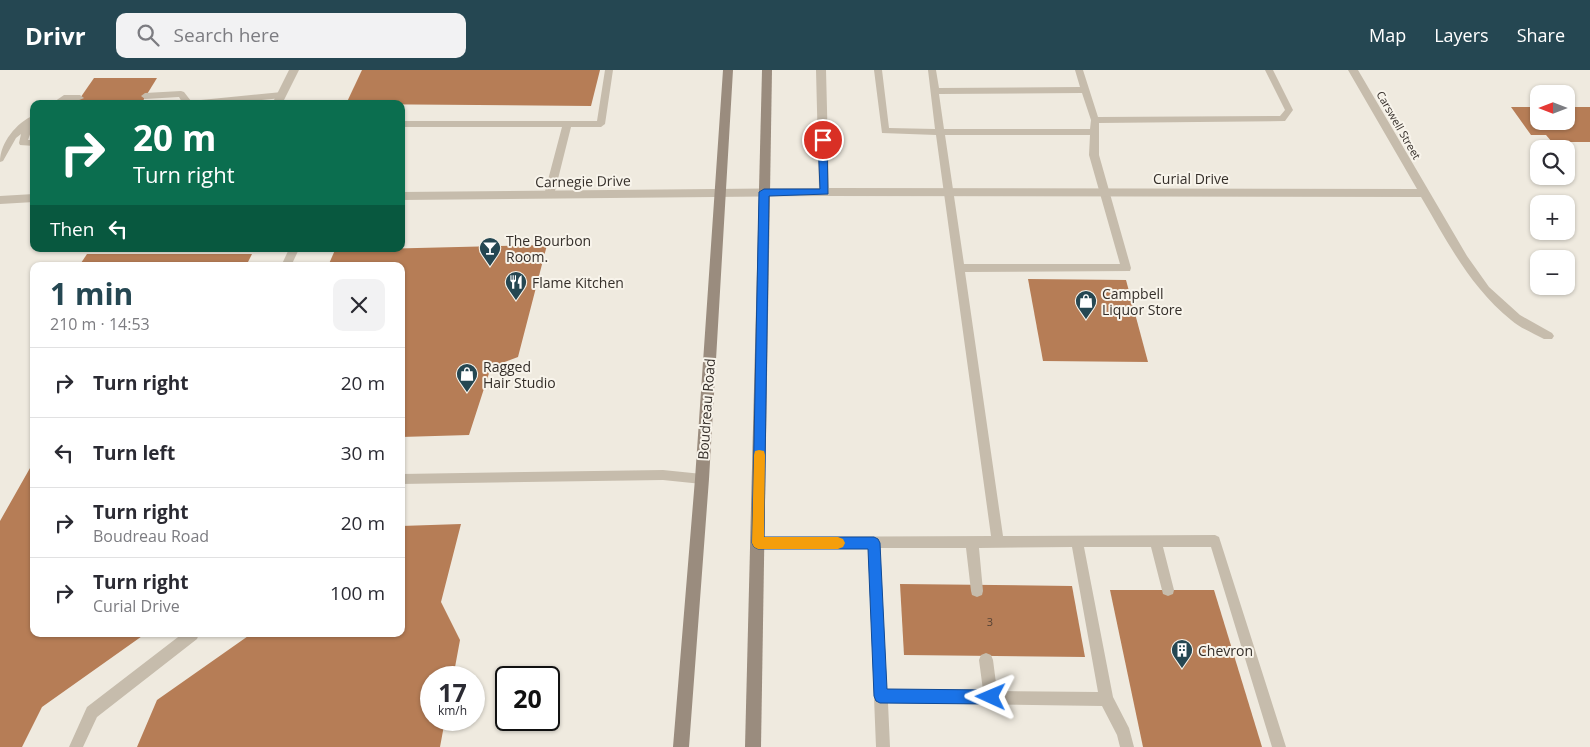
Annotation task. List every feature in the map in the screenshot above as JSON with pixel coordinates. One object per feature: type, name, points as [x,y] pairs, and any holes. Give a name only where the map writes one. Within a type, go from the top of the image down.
[{"type":"main road","name":"Boudreau Road","points":[[681,747],[702,479],[728,70]]},
{"type":"main road","points":[[753,747],[767,70]]},
{"type":"street","points":[[279,99],[294,70]]},
{"type":"street","points":[[821,70],[824,192]]},
{"type":"street","name":"Carswell Street","points":[[1353,70],[1424,194]]},
{"type":"street","name":"Carnegie Drive","points":[[405,196],[764,192]]},
{"type":"street","name":"Curial Drive","points":[[764,192],[1424,194]]},
{"type":"street","points":[[1424,194],[1463,259],[1485,290],[1516,318],[1548,336]]},
{"type":"street","points":[[0,200],[30,198]]},
{"type":"lane","points":[[405,124],[601,124],[609,70]]},
{"type":"lane","points":[[878,70],[885,131],[1094,132]]},
{"type":"lane","points":[[932,70],[998,543]]},
{"type":"lane","points":[[959,268],[1126,268],[1094,155],[1095,120],[1080,70]]},
{"type":"lane","points":[[1095,120],[1282,119],[1289,110],[1270,70]]},
{"type":"lane","points":[[935,92],[1086,90]]},
{"type":"lane","points":[[146,96],[180,94],[184,100]]},
{"type":"lane","points":[[61,100],[64,98],[80,98]]},
{"type":"lane","points":[[261,100],[279,99]]},
{"type":"lane","points":[[0,159],[13,136],[30,122]]},
{"type":"lane","points":[[549,195],[567,124]]},
{"type":"lane","points":[[30,125],[23,143],[30,142]]},
{"type":"lane","points":[[405,479],[663,475],[702,479]]},
{"type":"lane","points":[[1077,542],[1106,699],[1124,733],[1127,747]]},
{"type":"lane","points":[[1156,542],[1168,590]]},
{"type":"lane","points":[[758,543],[1215,542],[1279,747]]},
{"type":"lane","points":[[874,543],[883,747]]},
{"type":"lane","points":[[972,543],[977,591]]},
{"type":"lane","points":[[76,747],[92,712],[188,637]]},
{"type":"lane","points":[[986,660],[991,697]]},
{"type":"lane","points":[[880,696],[1106,699]]},
{"type":"building","points":[[362,70],[600,70],[591,106],[405,104],[405,100],[348,100]]},
{"type":"building","points":[[94,78],[157,78],[143,100],[79,100]]},
{"type":"building","points":[[1511,107],[1530,107],[1530,130],[1575,130],[1575,107],[1590,107],[1590,142],[1550,140],[1546,135],[1531,135]]},
{"type":"building","points":[[547,245],[518,357],[491,367],[469,435],[405,437],[405,262],[330,262],[334,252],[405,252],[405,248]]},
{"type":"building","points":[[87,254],[252,254],[248,262],[82,262]]},
{"type":"building","name":"Campbell Liquor Store","points":[[1028,279],[1126,280],[1148,362],[1043,361]]},
{"type":"building","points":[[30,468],[30,637],[141,637],[42,707],[22,747],[0,747],[0,521]]},
{"type":"building","points":[[461,524],[441,602],[460,640],[455,666],[420,666],[420,731],[443,731],[440,747],[137,747],[157,700],[247,637],[405,637],[405,526]]},
{"type":"building","points":[[900,584],[1072,586],[1085,657],[904,655]]},
{"type":"building","name":"Chevron","points":[[1110,590],[1214,590],[1262,747],[1143,747]]},
{"type":"slow traffic","points":[[759,455],[758,543],[838,543]]},
{"type":"place","name":"The Bourbon Room.","points":[[490,267]]},
{"type":"place","name":"Flame Kitchen","points":[[516,301]]},
{"type":"place","name":"Campbell Liquor Store","points":[[1086,320]]},
{"type":"place","name":"Ragged Hair Studio","points":[[467,393]]},
{"type":"place","name":"Chevron","points":[[1182,669]]},
{"type":"route","points":[[823,140],[824,192],[764,192],[758,543],[874,543],[880,696],[991,697]]}]
